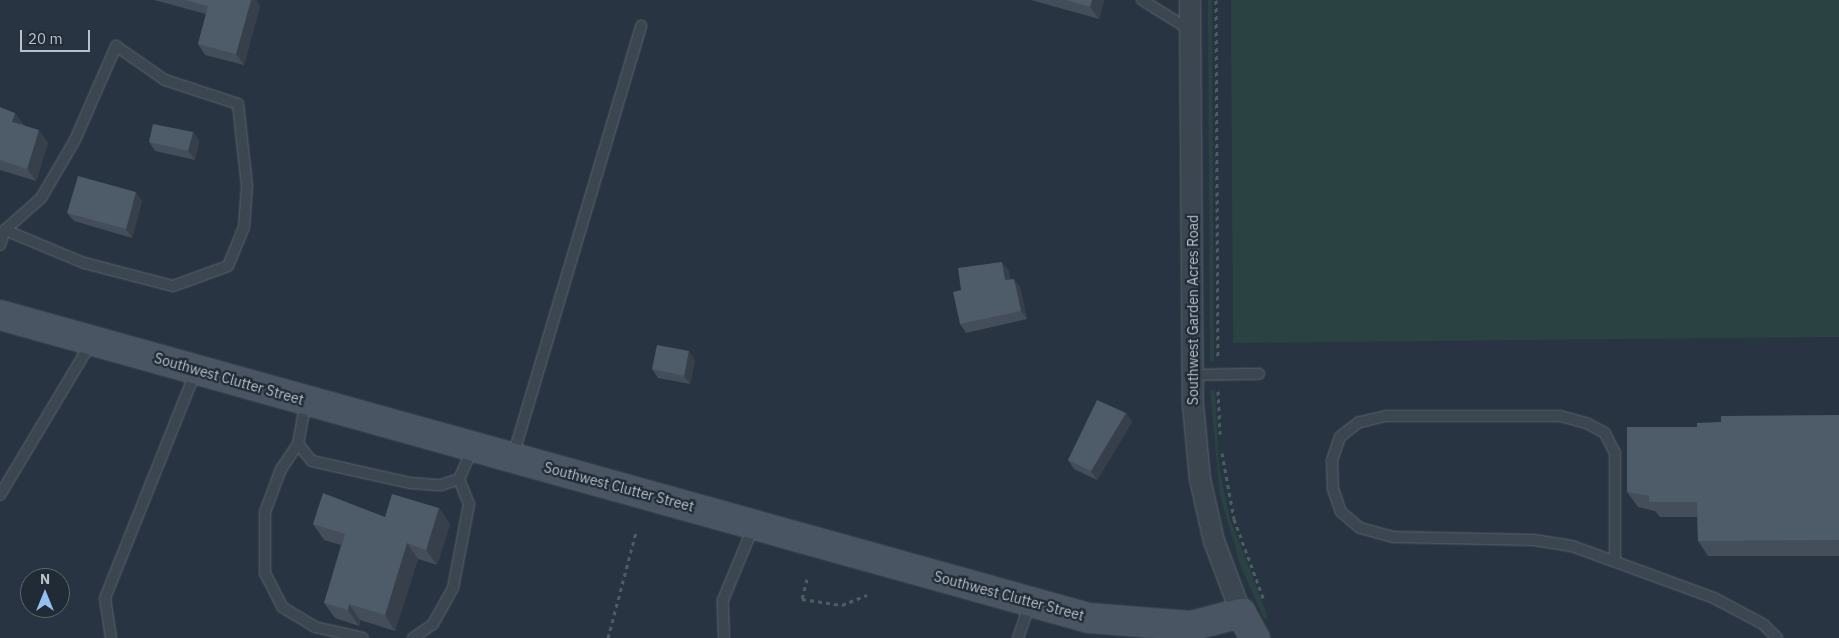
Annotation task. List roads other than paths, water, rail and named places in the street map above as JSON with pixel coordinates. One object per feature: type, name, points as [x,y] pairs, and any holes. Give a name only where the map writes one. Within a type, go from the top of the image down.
[{"type":"street","name":"Southwest Garden Acres Road","points":[[1190,0],[1192,375],[1200,479],[1214,542],[1241,613]]},
{"type":"street","name":"Southwest Clutter Street","points":[[0,315],[1089,618],[1158,626],[1191,626],[1241,613]]},
{"type":"street","points":[[1241,613],[1255,638]]},
{"type":"lane","points":[[1142,0],[1190,30]]},
{"type":"lane","points":[[513,458],[642,26]]},
{"type":"lane","points":[[0,245],[5,230],[41,198],[75,140],[116,46],[165,80],[238,104],[247,186],[244,227],[228,266],[173,286],[84,263],[5,230]]},
{"type":"lane","points":[[0,495],[92,340]]},
{"type":"lane","points":[[111,638],[105,598],[197,370]]},
{"type":"lane","points":[[1192,375],[1259,374]]},
{"type":"lane","points":[[306,401],[298,444],[281,469],[265,512],[265,573],[282,607],[315,627],[363,638]]},
{"type":"lane","points":[[1615,560],[1615,453],[1605,433],[1586,423],[1560,416],[1386,416],[1359,422],[1340,437],[1332,460],[1333,490],[1341,512],[1360,528],[1392,537],[1534,540],[1615,560],[1714,598],[1763,624],[1777,638]]},
{"type":"lane","points":[[298,444],[312,461],[410,483],[441,485],[459,479]]},
{"type":"lane","points":[[413,638],[433,624],[453,588],[468,504],[459,479],[473,447]]},
{"type":"lane","points":[[724,638],[723,600],[755,524]]},
{"type":"lane","points":[[1018,638],[1031,602]]}]
